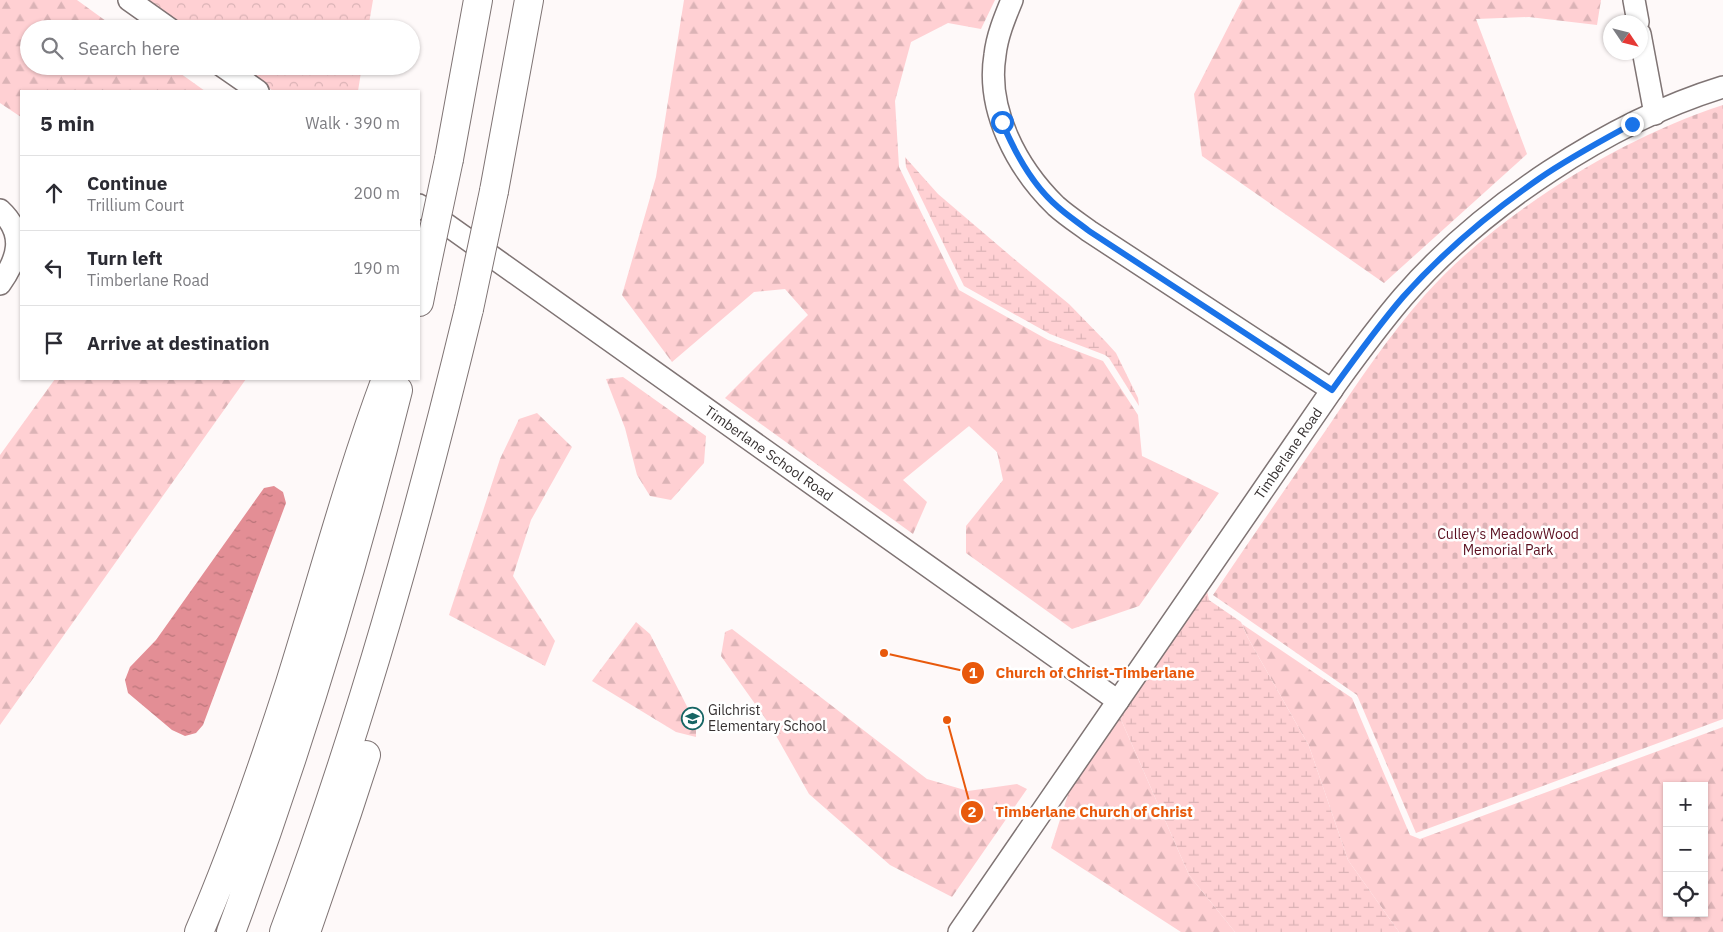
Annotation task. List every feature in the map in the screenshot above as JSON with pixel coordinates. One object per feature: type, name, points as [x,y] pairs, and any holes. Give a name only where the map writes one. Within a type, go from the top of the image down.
[{"type":"highway","points":[[421,290],[450,159],[478,0]]},
{"type":"highway","points":[[284,932],[324,822],[357,720],[403,567],[444,412],[469,309],[494,191],[529,0]]},
{"type":"highway","points":[[199,932],[220,882],[290,683],[368,428],[386,380]]},
{"type":"highway","points":[[231,932],[282,788],[331,637],[401,380]]},
{"type":"highway","points":[[306,932],[353,796],[393,655],[419,543],[444,412]]},
{"type":"street","points":[[129,0],[157,20]]},
{"type":"street","points":[[1012,0],[1003,23],[995,54],[994,92],[1002,122],[1015,152],[1035,182],[1056,206],[1089,231],[1332,390]]},
{"type":"street","points":[[1634,0],[1637,15]]},
{"type":"street","points":[[1645,60],[1655,114]]},
{"type":"street","points":[[235,75],[257,90]]},
{"type":"street","name":"Timberlane Road","points":[[959,932],[1332,390],[1372,335],[1404,296],[1478,225],[1542,176],[1590,147],[1655,114],[1723,87]]},
{"type":"street","name":"Timberlane School Road","points":[[420,207],[1118,702]]},
{"type":"street","points":[[0,210],[12,226],[17,239],[17,248],[14,261],[0,284]]},
{"type":"green space","points":[[0,0],[77,0],[105,20],[20,20],[20,75],[183,75],[204,90],[20,90],[20,116],[0,103]]},
{"type":"green space","points":[[148,0],[373,0],[370,20],[175,20]]},
{"type":"green space","points":[[684,0],[995,0],[981,29],[948,23],[911,42],[895,101],[899,167],[959,290],[1048,340],[1103,361],[1138,415],[1142,456],[1219,493],[1139,606],[1072,629],[966,553],[966,526],[1003,480],[997,452],[969,426],[903,480],[927,502],[913,534],[725,398],[808,315],[785,289],[754,292],[672,362],[622,295],[656,177]]},
{"type":"green space","points":[[1242,0],[1601,0],[1597,25],[1529,17],[1476,19],[1527,154],[1384,283],[1202,156],[1194,94]]},
{"type":"green space","points":[[251,75],[361,75],[358,90],[272,90]]},
{"type":"green space","name":"Culley's MeadowWood Memorial Park","points":[[1723,105],[1723,719],[1416,833],[1357,695],[1213,595],[1386,344],[1424,296],[1453,266],[1523,209],[1562,182],[1643,137]]},
{"type":"green space","points":[[905,157],[938,194],[1069,304],[1106,342],[1116,353],[1138,398],[1139,406],[1109,358],[1105,355],[1050,334],[964,286],[906,167]]},
{"type":"green space","points":[[623,377],[706,436],[704,463],[671,500],[650,496],[637,475],[625,428],[606,379]]},
{"type":"green space","points":[[54,380],[245,380],[0,725],[0,455]]},
{"type":"green space","points":[[537,413],[572,447],[531,520],[513,576],[555,641],[545,666],[449,615],[500,459],[519,419]]},
{"type":"green space","points":[[1219,569],[1220,571],[1207,591],[1209,600],[1241,622],[1248,638],[1309,746],[1348,860],[1399,932],[1235,932],[1189,875],[1119,715]]},
{"type":"green space","points":[[636,622],[650,634],[696,724],[696,737],[676,732],[592,681]]},
{"type":"green space","points":[[1242,624],[1352,698],[1410,835],[1420,839],[1723,727],[1723,932],[1399,932],[1348,860],[1309,746]]},
{"type":"green space","points":[[732,629],[927,779],[968,791],[1017,784],[1027,789],[952,897],[890,865],[809,794],[770,725],[721,656],[725,632]]},
{"type":"green space","points":[[1119,715],[1189,875],[1235,932],[1181,932],[1051,848],[1071,785]]},
{"type":"water","points":[[274,486],[283,492],[286,503],[203,725],[196,733],[185,736],[172,730],[128,693],[125,680],[130,667],[156,640],[264,488]]},
{"type":"place","name":"Church of Christ-Timberlane","points":[[884,653]]},
{"type":"place","name":"Gilchrist Elementary School","points":[[692,718]]},
{"type":"place","name":"Timberlane Church of Christ","points":[[947,720]]},
{"type":"route","points":[[1002,122],[1015,152],[1035,182],[1056,206],[1089,231],[1332,390],[1372,335],[1404,296],[1478,225],[1542,176],[1632,124]]}]
